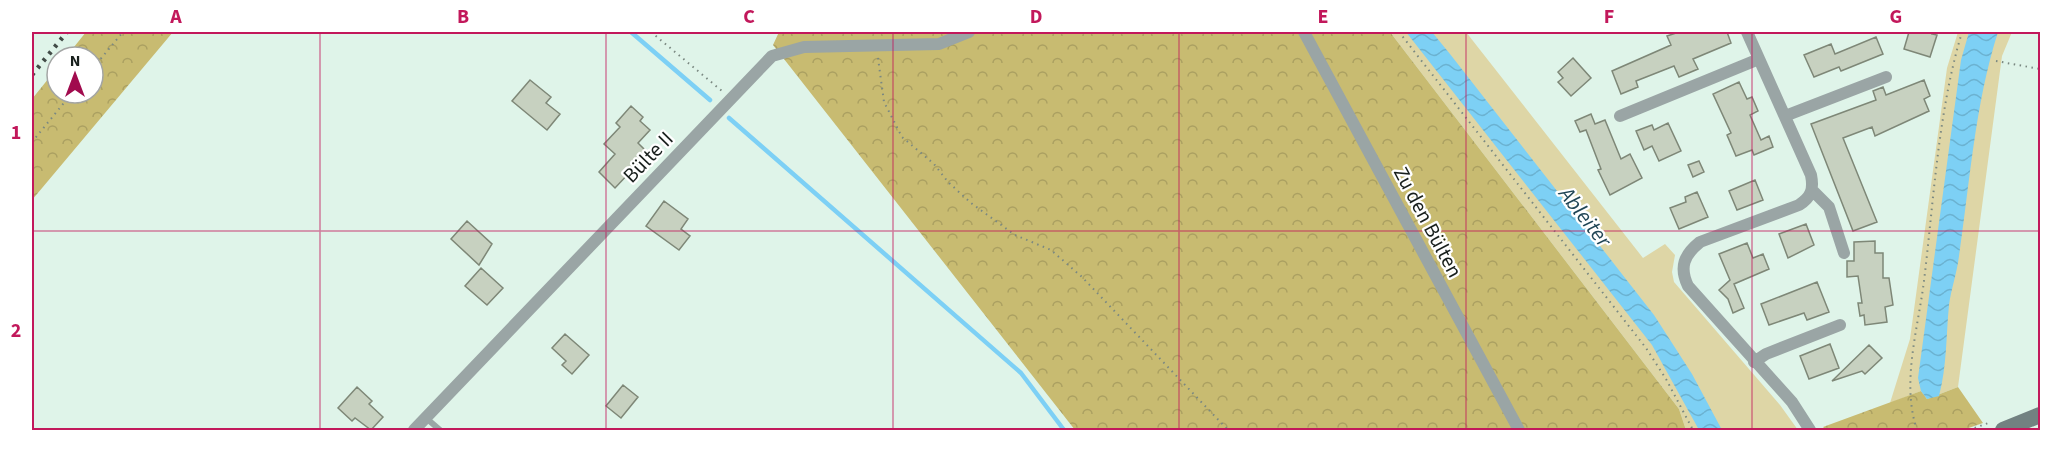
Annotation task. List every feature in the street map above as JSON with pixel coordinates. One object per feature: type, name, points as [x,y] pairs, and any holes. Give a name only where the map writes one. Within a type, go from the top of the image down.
[{"type":"street","name":"Bülte II","points":[[414,430],[772,56],[804,47],[939,44],[969,32]]},
{"type":"street","name":"Zu den Bülten","points":[[1304,32],[1519,430]]},
{"type":"street","points":[[1747,32],[1811,175],[1813,191],[1829,207],[1844,253]]},
{"type":"street","points":[[1620,116],[1758,59]]},
{"type":"street","points":[[1785,116],[1886,77]]},
{"type":"street","points":[[1810,430],[1792,402],[1688,286],[1683,270],[1688,251],[1700,243],[1799,205],[1808,199],[1813,191]]},
{"type":"street","points":[[1754,362],[1766,354],[1840,325]]},
{"type":"street","points":[[2003,430],[2040,415]]},
{"type":"lane","points":[[426,418],[440,430]]},
{"type":"path","points":[[105,54],[123,32]]},
{"type":"path","points":[[651,32],[732,98]]},
{"type":"path","points":[[1399,32],[1646,348],[1666,379],[1693,430]]},
{"type":"path","points":[[1917,430],[1912,414],[1913,352],[1944,113],[1953,64],[1962,32]]},
{"type":"path","points":[[879,45],[878,64],[884,102],[902,137],[971,203],[1015,235],[1051,250],[1082,277],[1228,430]]},
{"type":"path","points":[[1996,62],[2040,69]]},
{"type":"path","points":[[32,142],[62,105]]},
{"type":"shaded area","points":[[1390,32],[1466,32],[1643,258],[1665,244],[1675,255],[1672,272],[1674,282],[1780,405],[1798,430],[1686,430],[1679,409]]},
{"type":"shaded area","points":[[1958,32],[2012,32],[2002,56],[1958,387],[1927,399],[1921,391],[1890,403],[1910,339],[1947,68]]},
{"type":"green space","points":[[86,32],[173,32],[32,200],[32,99],[45,83],[45,105],[105,105],[105,45],[76,45]]},
{"type":"green space","points":[[779,32],[1390,32],[1679,409],[1686,430],[1075,430],[773,45]]},
{"type":"green space","points":[[1958,387],[1983,423],[1963,430],[1826,430],[1823,427],[1921,391],[1927,399]]},
{"type":"water","points":[[1406,32],[1432,32],[1450,54],[1654,315],[1692,374],[1722,430],[1699,430],[1652,345]]},
{"type":"water","points":[[1969,32],[1998,32],[1978,115],[1958,262],[1949,305],[1942,385],[1939,396],[1927,399],[1921,391],[1918,378],[1961,60]]},
{"type":"building","points":[[1679,32],[1727,32],[1731,43],[1693,59],[1698,69],[1679,77],[1674,66],[1636,81],[1638,87],[1621,94],[1612,71],[1671,45],[1667,36]]},
{"type":"building","points":[[1909,32],[1933,32],[1932,34],[1937,35],[1930,57],[1904,49]]},
{"type":"building","points":[[1876,37],[1883,54],[1841,71],[1839,67],[1814,77],[1804,55],[1831,44],[1835,54]]},
{"type":"building","points":[[1573,58],[1591,78],[1571,96],[1558,82],[1563,78],[1558,72]]},
{"type":"building","points":[[530,80],[551,97],[546,103],[560,114],[547,130],[512,101]]},
{"type":"building","points":[[1924,80],[1930,96],[1924,99],[1929,111],[1875,136],[1872,127],[1843,138],[1877,222],[1853,231],[1811,124],[1876,100],[1873,91],[1883,87],[1886,95]]},
{"type":"building","points":[[1739,82],[1747,99],[1752,97],[1758,111],[1750,115],[1761,140],[1769,136],[1773,147],[1754,155],[1752,150],[1736,156],[1727,135],[1731,133],[1713,94]]},
{"type":"building","points":[[631,106],[643,117],[640,121],[650,130],[638,143],[648,153],[615,188],[599,172],[615,154],[604,144],[620,127],[616,123]]},
{"type":"building","points":[[1591,114],[1595,124],[1605,120],[1621,159],[1630,154],[1642,178],[1610,195],[1598,170],[1601,169],[1586,130],[1580,132],[1575,121]]},
{"type":"building","points":[[1668,123],[1681,151],[1659,161],[1652,146],[1644,150],[1636,131],[1652,125],[1654,130]]},
{"type":"building","points":[[1699,161],[1704,172],[1693,177],[1688,165]]},
{"type":"building","points":[[1755,180],[1763,200],[1737,210],[1729,191]]},
{"type":"building","points":[[1697,192],[1708,217],[1679,229],[1670,208],[1686,202],[1685,197]]},
{"type":"building","points":[[664,201],[688,219],[681,229],[690,236],[679,250],[646,226]]},
{"type":"building","points":[[467,221],[492,244],[479,265],[451,239]]},
{"type":"building","points":[[1806,224],[1814,245],[1788,258],[1779,234]]},
{"type":"building","points":[[1875,241],[1875,253],[1883,253],[1883,278],[1889,278],[1893,305],[1885,307],[1887,322],[1865,325],[1864,315],[1860,316],[1858,303],[1862,303],[1858,276],[1847,277],[1847,261],[1854,261],[1854,242]]},
{"type":"building","points":[[1747,243],[1753,258],[1763,254],[1769,269],[1734,284],[1744,308],[1733,313],[1728,299],[1719,290],[1730,280],[1719,254]]},
{"type":"building","points":[[481,268],[503,288],[487,305],[465,286]]},
{"type":"building","points":[[1817,282],[1829,312],[1807,320],[1804,313],[1769,325],[1761,304]]},
{"type":"building","points":[[565,334],[589,355],[572,374],[562,365],[566,361],[552,348]]},
{"type":"building","points":[[1830,344],[1839,368],[1809,379],[1800,356]]},
{"type":"building","points":[[1869,345],[1882,358],[1865,374],[1862,371],[1832,381]]},
{"type":"building","points":[[623,385],[638,397],[621,418],[606,406]]},
{"type":"building","points":[[357,387],[372,401],[369,404],[383,417],[371,430],[355,418],[352,421],[338,408]]},
{"type":"waterway","points":[[631,32],[710,100]]},
{"type":"waterway","points":[[729,118],[1021,373],[1064,430]]},
{"type":"railway","points":[[32,75],[67,32]]},
{"type":"water label","name":"Ableiter","points":[[1585,217]]}]
